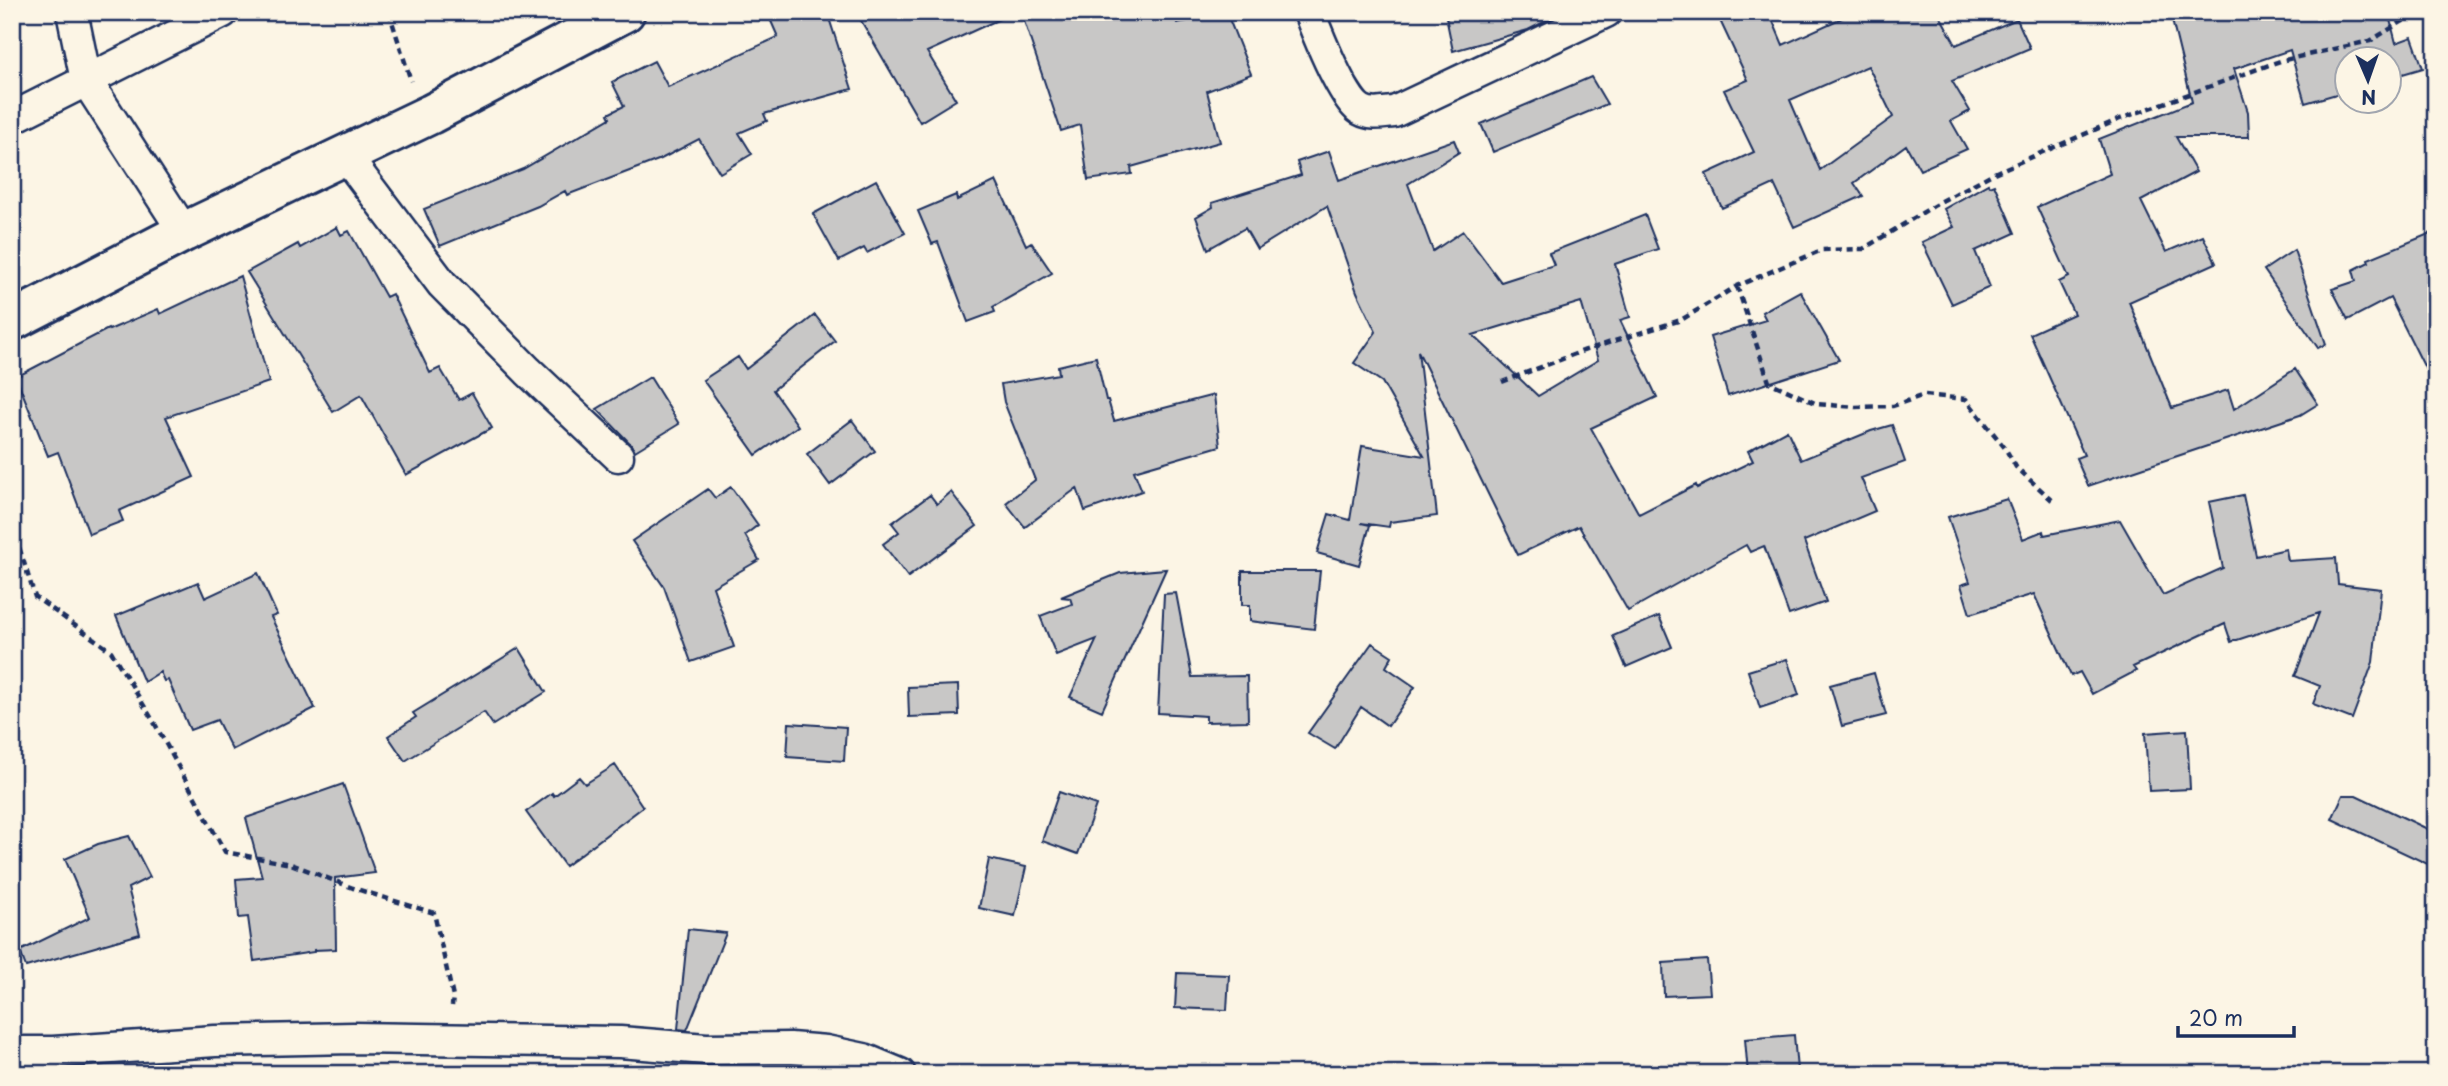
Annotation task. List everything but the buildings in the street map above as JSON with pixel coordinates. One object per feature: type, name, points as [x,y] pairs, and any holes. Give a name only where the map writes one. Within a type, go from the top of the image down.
[{"type":"street","points":[[72,12],[86,80],[184,232]]},
{"type":"street","points":[[12,118],[223,12]]},
{"type":"street","points":[[12,321],[184,232],[431,114],[625,12]]},
{"type":"street","points":[[1309,12],[1341,85],[1358,109],[1372,114],[1394,112],[1606,12]]},
{"type":"street","points":[[344,155],[442,284],[528,371],[618,456]]},
{"type":"street","points":[[12,1052],[53,1052],[215,1041],[620,1042],[706,1049],[790,1048],[826,1051],[864,1059],[900,1074]]},
{"type":"path","points":[[389,12],[414,91],[431,114]]},
{"type":"path","points":[[1502,382],[1583,351],[1681,320],[1737,286],[1822,250],[1863,249],[1994,173],[2120,119],[2280,61],[2370,41],[2418,12]]},
{"type":"path","points":[[1737,286],[1769,382],[1817,404],[1893,406],[1924,394],[1966,400],[2005,448],[2016,467],[2052,499]]},
{"type":"path","points":[[12,525],[35,597],[111,650],[225,852],[290,864],[353,888],[434,913],[453,996],[450,1040]]}]
